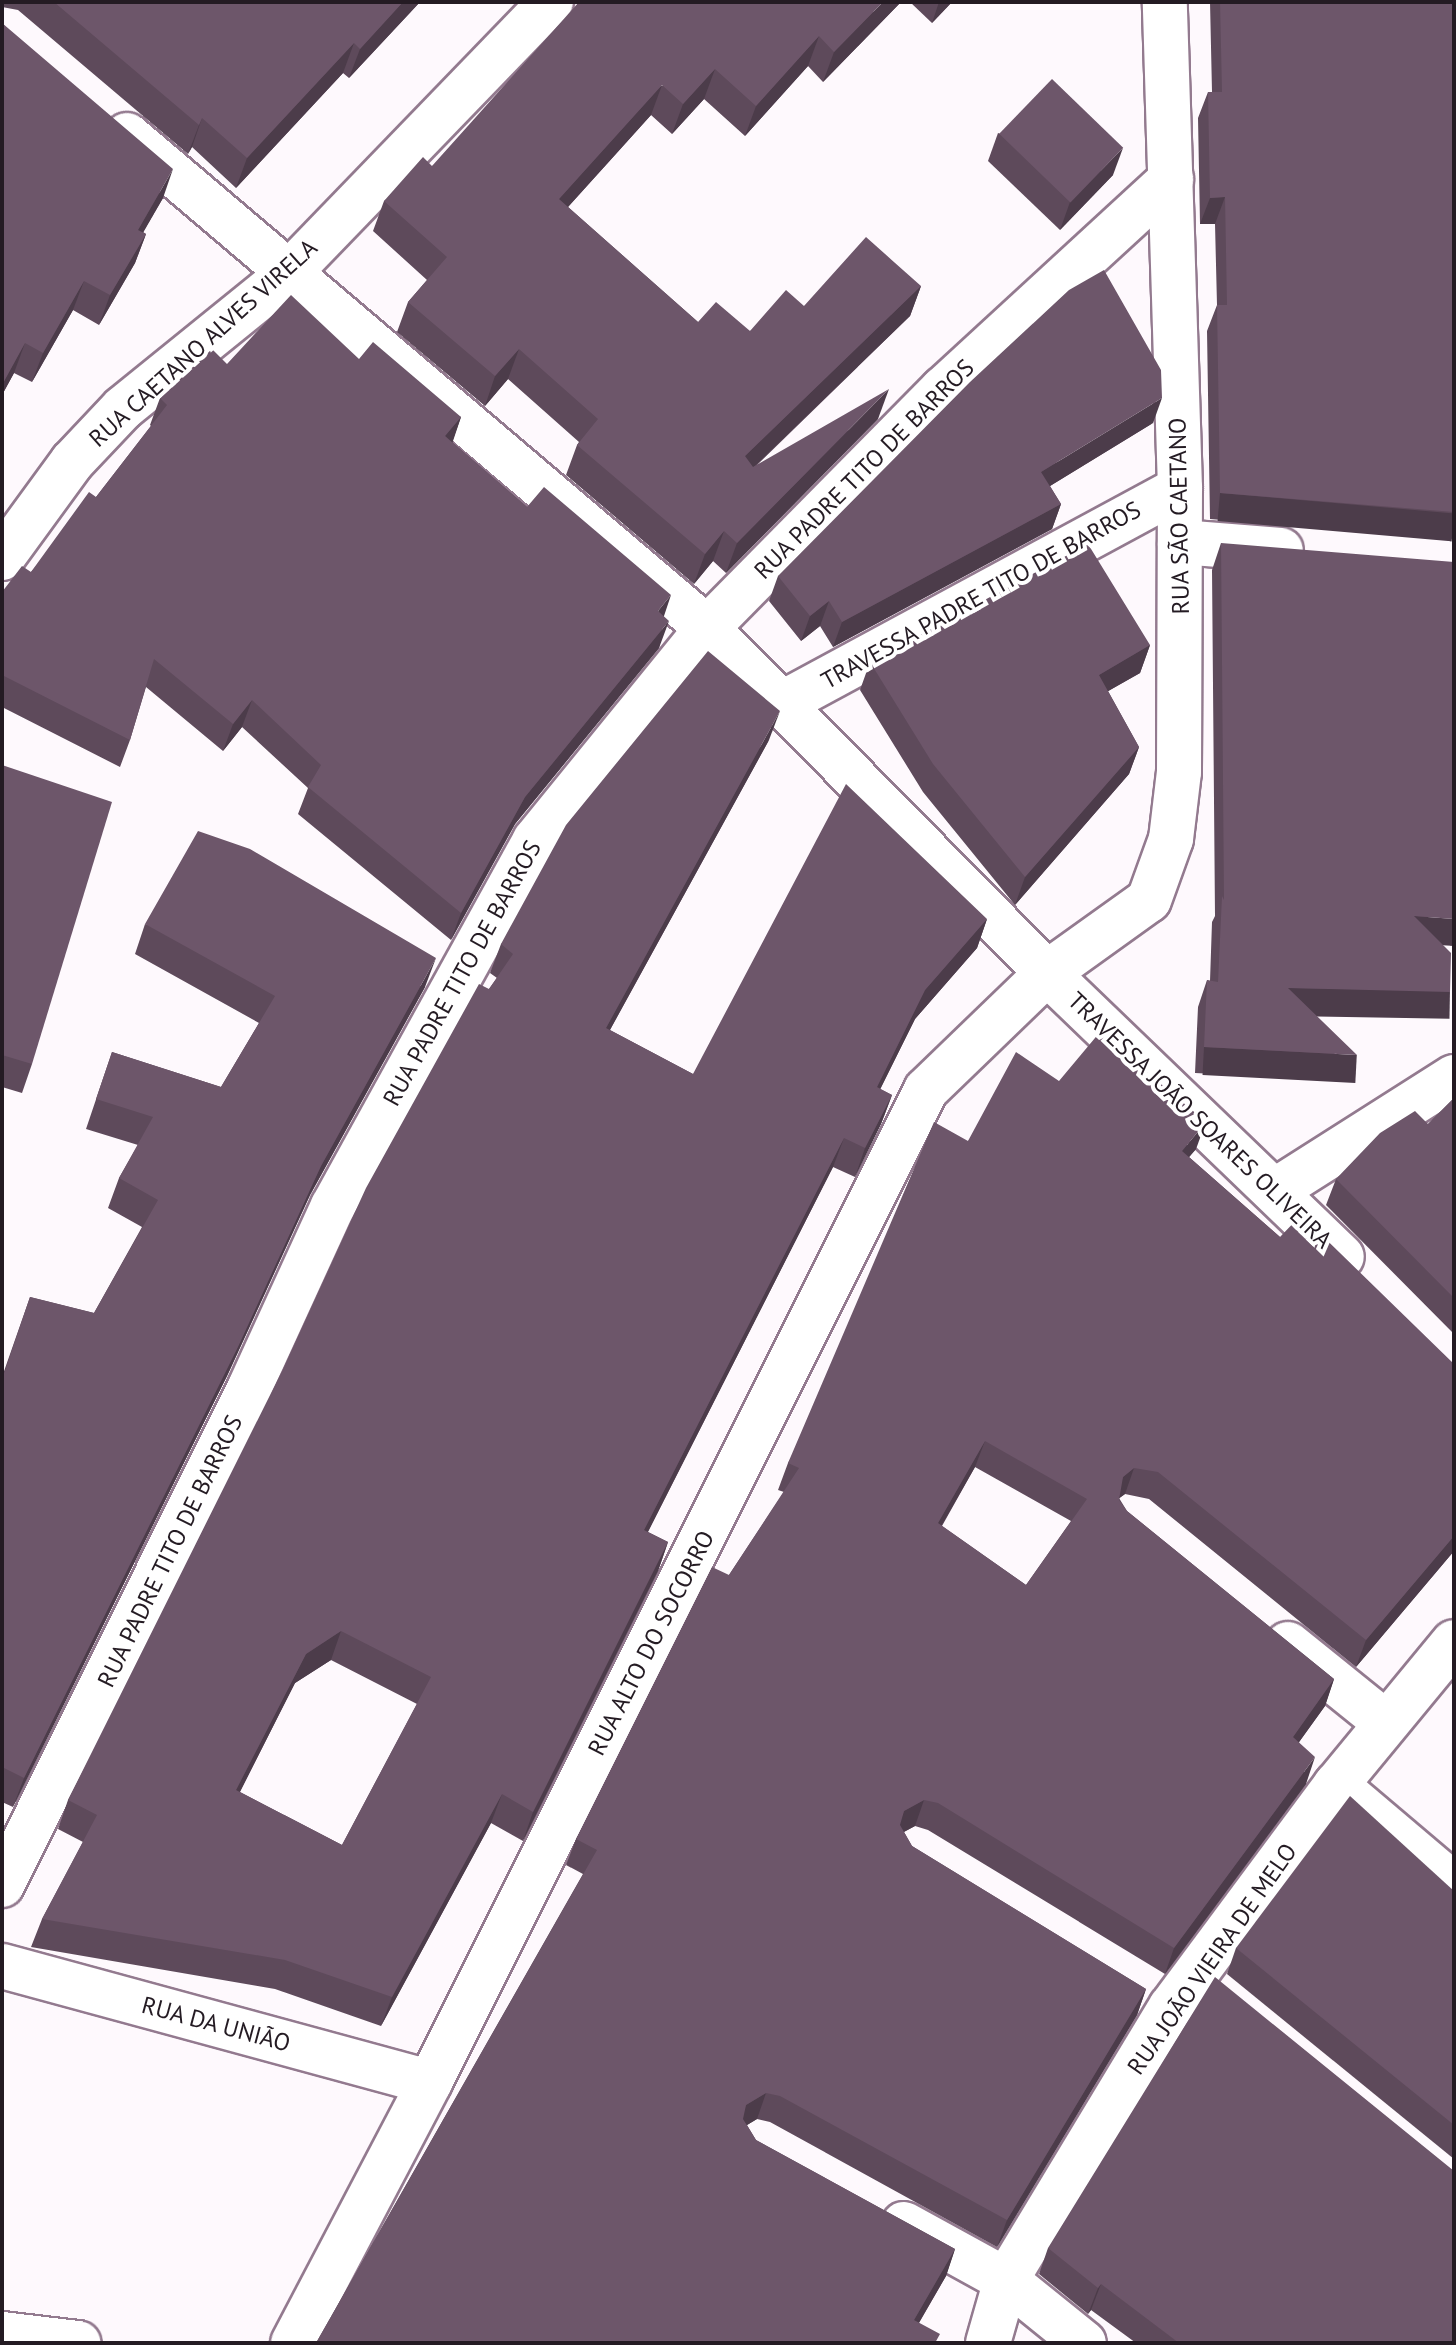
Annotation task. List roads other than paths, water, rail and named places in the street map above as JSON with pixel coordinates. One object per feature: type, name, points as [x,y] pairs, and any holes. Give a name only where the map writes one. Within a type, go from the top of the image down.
[{"type":"street","name":"RUA SÃO CAETANO","points":[[1047,973],[1149,900],[1171,839],[1179,772],[1180,488],[1165,2]]},
{"type":"street","name":"RUA CAETANO ALVES VIRELA","points":[[2,558],[72,462],[123,408],[287,275],[529,10]]},
{"type":"street","points":[[93,105],[287,275],[707,628],[1047,973]]},
{"type":"street","name":"RUA PADRE TITO DE BARROS","points":[[2,1885],[209,1471],[333,1206],[528,853],[707,628],[943,389],[1171,179]]},
{"type":"street","name":"TRAVESSA PADRE TITO DE BARROS","points":[[783,703],[1180,488]]},
{"type":"street","points":[[1180,542],[1317,553]]},
{"type":"street","name":"TRAVESSA JOÃO SOARES OLIVEIRA","points":[[1047,973],[1276,1190],[1376,1291]]},
{"type":"street","name":"RUA ALTO DO SOCORRO","points":[[293,2343],[430,2082],[926,1090],[1047,973]]},
{"type":"street","points":[[1276,1190],[1454,1077]]},
{"type":"street","points":[[1253,1616],[1386,1723]]},
{"type":"street","name":"RUA JOÃO VIEIRA DE MELO","points":[[988,2343],[1006,2280],[1171,2007],[1336,1785],[1454,1642]]},
{"type":"street","points":[[1336,1785],[1454,1885]]},
{"type":"street","name":"RUA DA UNIÃO","points":[[2,1966],[430,2082]]},
{"type":"street","points":[[1131,1983],[1171,2007]]},
{"type":"street","points":[[868,2205],[1006,2280],[1084,2343]]},
{"type":"street","points":[[2,2334],[78,2343]]}]
